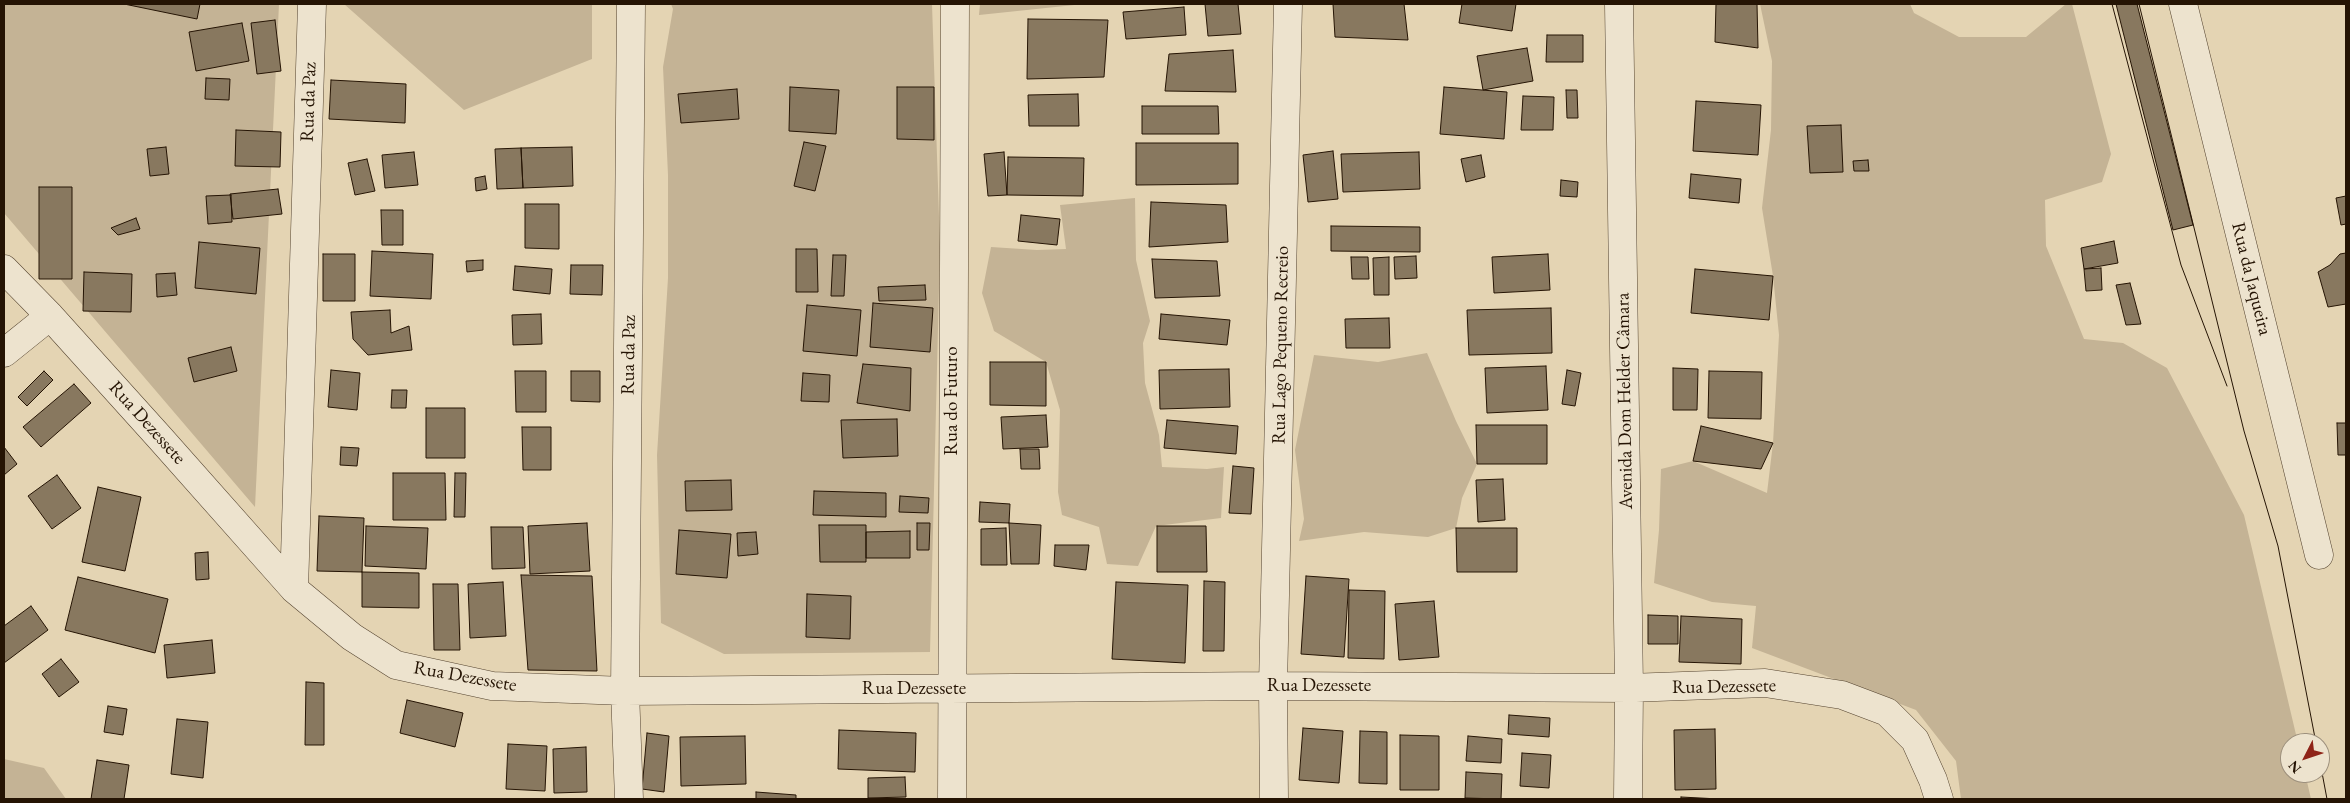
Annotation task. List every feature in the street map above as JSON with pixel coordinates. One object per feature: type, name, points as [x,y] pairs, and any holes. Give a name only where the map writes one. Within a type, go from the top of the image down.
[{"type":"street","name":"Rua da Paz","points":[[294,589],[312,4]]},
{"type":"street","name":"Rua do Futuro","points":[[952,799],[950,689],[955,4]]},
{"type":"street","name":"Rua Lago Pequeno Recreio","points":[[1274,799],[1273,686],[1288,4]]},
{"type":"street","name":"Avenida Dom Helder Câmara","points":[[1619,4],[1629,688],[1628,799]]},
{"type":"street","name":"Rua da Jaqueira","points":[[2184,4],[2319,555]]},
{"type":"street","name":"Rua da Paz","points":[[629,799],[626,692],[632,11]]},
{"type":"street","name":"Rua Dezessete","points":[[4,269],[50,316],[294,589],[352,637],[396,665],[492,686],[626,692],[1273,686],[1629,688],[1765,683],[1842,695],[1887,712],[1915,740],[1933,780],[1939,799]]},
{"type":"street","points":[[4,353],[50,316]]},
{"type":"shaded area","points":[[4,4],[279,4],[255,507],[4,213]]},
{"type":"shaded area","points":[[344,4],[592,4],[592,59],[464,110]]},
{"type":"shaded area","points":[[671,4],[932,4],[940,247],[930,652],[724,654],[661,623],[657,455],[668,278],[668,175],[663,67],[673,9]]},
{"type":"shaded area","points":[[980,4],[1084,4],[979,15]]},
{"type":"shaded area","points":[[1760,4],[1910,4],[1914,13],[1959,37],[2026,37],[2066,4],[2072,4],[2111,154],[2102,182],[2045,200],[2046,246],[2084,339],[2123,343],[2167,368],[2244,515],[2296,733],[2280,733],[2280,783],[2307,783],[2311,799],[1961,799],[1956,761],[1916,710],[1752,648],[1756,606],[1712,602],[1654,583],[1659,530],[1661,469],[1693,461],[1767,493],[1773,443],[1779,335],[1773,276],[1762,208],[1771,130],[1772,61]]},
{"type":"shaded area","points":[[1135,198],[1136,260],[1150,321],[1143,343],[1145,383],[1159,435],[1162,467],[1207,469],[1224,467],[1221,518],[1156,526],[1138,566],[1107,564],[1099,527],[1062,515],[1058,492],[1060,410],[1046,362],[994,331],[982,293],[991,247],[1037,250],[1066,249],[1060,205]]},
{"type":"shaded area","points":[[1427,353],[1477,464],[1462,498],[1456,528],[1428,537],[1364,532],[1299,541],[1304,519],[1295,450],[1314,355],[1378,362]]},
{"type":"shaded area","points":[[4,759],[44,768],[66,799],[4,799]]},
{"type":"building","points":[[124,4],[200,4],[197,19]]},
{"type":"building","points":[[1205,4],[1238,4],[1241,34],[1208,36]]},
{"type":"building","points":[[1333,4],[1404,4],[1408,40],[1335,37]]},
{"type":"building","points":[[1462,4],[1516,4],[1512,31],[1459,23]]},
{"type":"building","points":[[1716,4],[1757,4],[1758,48],[1715,42]]},
{"type":"building","points":[[2116,4],[2137,4],[2193,225],[2173,230]]},
{"type":"building","points":[[1184,7],[1186,35],[1126,39],[1123,12]]},
{"type":"building","points":[[1028,19],[1108,20],[1104,77],[1027,79]]},
{"type":"building","points":[[275,20],[281,71],[257,74],[251,23]]},
{"type":"building","points":[[242,23],[249,61],[196,71],[189,32]]},
{"type":"building","points":[[1547,35],[1583,35],[1583,62],[1546,62]]},
{"type":"building","points":[[1527,48],[1533,81],[1483,90],[1477,56]]},
{"type":"building","points":[[1233,50],[1236,92],[1165,91],[1169,54]]},
{"type":"building","points":[[206,78],[230,79],[229,100],[205,99]]},
{"type":"building","points":[[331,80],[406,84],[405,123],[329,119]]},
{"type":"building","points":[[790,87],[839,90],[836,134],[789,131]]},
{"type":"building","points":[[897,87],[934,87],[934,140],[897,139]]},
{"type":"building","points":[[1444,87],[1507,92],[1504,139],[1440,134]]},
{"type":"building","points":[[737,89],[739,119],[681,123],[678,94]]},
{"type":"building","points":[[1566,90],[1577,90],[1578,118],[1567,118]]},
{"type":"building","points":[[1078,94],[1079,126],[1029,126],[1028,95]]},
{"type":"building","points":[[1523,96],[1554,97],[1553,130],[1521,130]]},
{"type":"building","points":[[1696,101],[1761,105],[1758,155],[1693,151]]},
{"type":"building","points":[[1142,106],[1218,106],[1219,134],[1142,134]]},
{"type":"building","points":[[1841,125],[1843,172],[1810,173],[1807,126]]},
{"type":"building","points":[[236,130],[281,132],[280,167],[235,166]]},
{"type":"building","points":[[804,142],[826,146],[815,191],[794,186]]},
{"type":"building","points":[[1136,143],[1238,143],[1238,184],[1136,185]]},
{"type":"building","points":[[166,147],[169,174],[150,176],[147,149]]},
{"type":"building","points":[[572,147],[573,186],[523,188],[521,148]]},
{"type":"building","points":[[521,148],[523,188],[497,189],[495,149]]},
{"type":"building","points":[[1333,151],[1338,199],[1308,202],[1303,155]]},
{"type":"building","points":[[414,152],[418,185],[385,188],[382,155]]},
{"type":"building","points":[[1004,152],[1007,195],[988,196],[984,154]]},
{"type":"building","points":[[1419,152],[1420,189],[1343,192],[1341,154]]},
{"type":"building","points":[[1481,155],[1485,177],[1466,182],[1461,159]]},
{"type":"building","points":[[1008,157],[1084,158],[1083,196],[1007,195]]},
{"type":"building","points":[[367,159],[375,191],[355,195],[348,163]]},
{"type":"building","points":[[1868,160],[1869,171],[1854,171],[1853,161]]},
{"type":"building","points":[[1691,174],[1741,179],[1739,203],[1689,198]]},
{"type":"building","points":[[485,176],[487,189],[476,191],[475,178]]},
{"type":"building","points":[[1561,180],[1578,182],[1577,197],[1560,196]]},
{"type":"building","points":[[39,187],[72,187],[72,279],[39,279]]},
{"type":"building","points":[[278,189],[282,214],[233,219],[230,194]]},
{"type":"building","points":[[231,195],[232,222],[208,224],[206,196]]},
{"type":"building","points":[[2346,196],[2346,224],[2341,225],[2336,198]]},
{"type":"building","points":[[1151,202],[1226,205],[1228,242],[1149,247]]},
{"type":"building","points":[[525,204],[559,204],[559,249],[525,248]]},
{"type":"building","points":[[381,210],[403,210],[403,245],[382,245]]},
{"type":"building","points":[[1021,215],[1060,219],[1057,245],[1018,241]]},
{"type":"building","points":[[136,218],[140,229],[118,235],[111,228]]},
{"type":"building","points":[[1331,226],[1420,227],[1420,252],[1331,251]]},
{"type":"building","points":[[2114,241],[2118,263],[2084,269],[2081,248]]},
{"type":"building","points":[[199,242],[260,248],[256,294],[195,288]]},
{"type":"building","points":[[796,249],[817,249],[818,292],[796,292]]},
{"type":"building","points":[[372,251],[433,254],[431,299],[370,296]]},
{"type":"building","points":[[2346,253],[2346,304],[2328,307],[2318,272],[2330,265],[2340,254]]},
{"type":"building","points":[[323,254],[355,254],[355,301],[323,301]]},
{"type":"building","points":[[1548,254],[1550,290],[1494,293],[1492,257]]},
{"type":"building","points":[[833,255],[846,255],[844,296],[831,296]]},
{"type":"building","points":[[1416,256],[1417,278],[1395,279],[1394,257]]},
{"type":"building","points":[[1351,257],[1368,257],[1369,279],[1352,279]]},
{"type":"building","points":[[1389,257],[1389,295],[1374,295],[1373,258]]},
{"type":"building","points":[[1152,259],[1217,261],[1220,296],[1155,298]]},
{"type":"building","points":[[483,260],[483,270],[467,272],[466,261]]},
{"type":"building","points":[[571,265],[603,265],[602,295],[570,294]]},
{"type":"building","points":[[515,266],[552,269],[550,294],[513,290]]},
{"type":"building","points":[[2101,268],[2102,290],[2086,291],[2084,269]]},
{"type":"building","points":[[1695,269],[1773,276],[1769,320],[1691,313]]},
{"type":"building","points":[[84,272],[132,274],[131,312],[83,311]]},
{"type":"building","points":[[175,273],[177,295],[157,297],[156,274]]},
{"type":"building","points":[[2130,283],[2141,324],[2126,325],[2116,285]]},
{"type":"building","points":[[925,285],[926,300],[879,301],[878,287]]},
{"type":"building","points":[[873,303],[933,308],[930,352],[870,347]]},
{"type":"building","points":[[807,305],[861,310],[857,356],[803,351]]},
{"type":"building","points":[[1551,308],[1552,353],[1469,355],[1467,310]]},
{"type":"building","points":[[390,310],[391,333],[409,326],[412,350],[368,355],[353,339],[351,312]]},
{"type":"building","points":[[541,314],[542,344],[513,345],[512,315]]},
{"type":"building","points":[[1161,314],[1230,320],[1227,345],[1159,339]]},
{"type":"building","points":[[1389,318],[1390,348],[1346,348],[1345,319]]},
{"type":"building","points":[[231,347],[237,371],[194,382],[188,358]]},
{"type":"building","points":[[990,362],[1046,362],[1046,406],[990,405]]},
{"type":"building","points":[[863,364],[911,368],[910,411],[857,403]]},
{"type":"building","points":[[1546,366],[1548,410],[1487,413],[1485,368]]},
{"type":"building","points":[[1673,368],[1698,369],[1697,410],[1673,410]]},
{"type":"building","points":[[1229,369],[1230,407],[1160,409],[1159,370]]},
{"type":"building","points":[[331,370],[360,373],[357,410],[328,407]]},
{"type":"building","points":[[1567,370],[1581,373],[1575,406],[1562,404]]},
{"type":"building","points":[[44,371],[53,380],[27,406],[18,397]]},
{"type":"building","points":[[515,371],[546,371],[546,412],[516,412]]},
{"type":"building","points":[[571,371],[600,371],[600,402],[571,401]]},
{"type":"building","points":[[1709,371],[1762,372],[1761,419],[1708,418]]},
{"type":"building","points":[[803,373],[830,375],[829,402],[801,401]]},
{"type":"building","points":[[74,384],[91,403],[41,447],[23,427]]},
{"type":"building","points":[[392,390],[407,390],[406,408],[391,408]]},
{"type":"building","points":[[426,408],[465,408],[465,458],[426,458]]},
{"type":"building","points":[[1046,415],[1048,447],[1003,449],[1001,417]]},
{"type":"building","points":[[897,419],[898,456],[843,458],[841,420]]},
{"type":"building","points":[[1167,420],[1238,426],[1236,454],[1164,448]]},
{"type":"building","points":[[2337,423],[2346,423],[2346,455],[2338,455]]},
{"type":"building","points":[[1476,425],[1547,425],[1547,464],[1477,464]]},
{"type":"building","points":[[1701,426],[1773,443],[1761,469],[1693,461]]},
{"type":"building","points":[[522,427],[551,427],[551,470],[523,470]]},
{"type":"building","points":[[4,447],[17,464],[4,475]]},
{"type":"building","points":[[341,447],[359,448],[357,466],[340,465]]},
{"type":"building","points":[[1020,449],[1039,449],[1040,469],[1021,469]]},
{"type":"building","points":[[1233,466],[1254,468],[1251,514],[1229,513]]},
{"type":"building","points":[[393,473],[445,473],[446,520],[393,520]]},
{"type":"building","points":[[455,473],[466,473],[465,517],[454,517]]},
{"type":"building","points":[[57,475],[81,508],[52,529],[28,496]]},
{"type":"building","points":[[1503,479],[1505,520],[1478,522],[1476,480]]},
{"type":"building","points":[[731,480],[732,510],[686,511],[685,481]]},
{"type":"building","points":[[98,487],[141,497],[125,571],[82,562]]},
{"type":"building","points":[[814,491],[886,493],[886,517],[813,515]]},
{"type":"building","points":[[900,496],[929,498],[928,513],[899,512]]},
{"type":"building","points":[[980,502],[1010,504],[1009,523],[979,522]]},
{"type":"building","points":[[319,516],[364,518],[362,572],[317,571]]},
{"type":"building","points":[[587,523],[590,571],[530,574],[528,526]]},
{"type":"building","points":[[917,523],[930,523],[929,550],[917,550]]},
{"type":"building","points":[[1009,523],[1041,525],[1039,564],[1011,564]]},
{"type":"building","points":[[819,525],[866,525],[866,562],[820,562]]},
{"type":"building","points":[[366,526],[428,528],[426,569],[365,566]]},
{"type":"building","points":[[1157,526],[1206,526],[1207,572],[1157,572]]},
{"type":"building","points":[[491,527],[523,527],[525,568],[492,569]]},
{"type":"building","points":[[1006,528],[1007,565],[981,565],[981,529]]},
{"type":"building","points":[[1456,528],[1517,528],[1517,572],[1457,572]]},
{"type":"building","points":[[679,530],[731,534],[727,578],[676,574]]},
{"type":"building","points":[[910,531],[910,558],[866,558],[866,532]]},
{"type":"building","points":[[756,532],[758,554],[738,556],[737,533]]},
{"type":"building","points":[[1055,545],[1089,545],[1086,570],[1054,566]]},
{"type":"building","points":[[208,552],[209,579],[196,580],[195,553]]},
{"type":"building","points":[[362,572],[419,573],[419,608],[362,607]]},
{"type":"building","points":[[521,575],[592,576],[597,671],[528,670]]},
{"type":"building","points":[[1306,576],[1349,579],[1344,657],[1301,654]]},
{"type":"building","points":[[78,577],[168,599],[155,653],[65,630]]},
{"type":"building","points":[[1204,581],[1225,582],[1224,651],[1203,651]]},
{"type":"building","points":[[503,582],[506,636],[470,638],[468,584]]},
{"type":"building","points":[[1116,582],[1188,585],[1185,663],[1112,659]]},
{"type":"building","points":[[433,584],[458,584],[460,650],[434,650]]},
{"type":"building","points":[[1349,590],[1385,591],[1384,659],[1348,658]]},
{"type":"building","points":[[807,594],[851,596],[850,639],[806,637]]},
{"type":"building","points":[[1434,601],[1439,657],[1399,660],[1395,604]]},
{"type":"building","points":[[31,606],[48,630],[4,663],[4,626]]},
{"type":"building","points":[[1648,615],[1678,616],[1678,644],[1648,644]]},
{"type":"building","points":[[1681,616],[1742,619],[1741,664],[1679,662]]},
{"type":"building","points":[[212,640],[215,673],[167,678],[164,645]]},
{"type":"building","points":[[61,659],[79,682],[59,697],[42,674]]},
{"type":"building","points":[[306,682],[324,683],[324,745],[305,745]]},
{"type":"building","points":[[407,700],[463,713],[455,747],[400,733]]},
{"type":"building","points":[[108,706],[127,709],[123,735],[104,732]]},
{"type":"building","points":[[1509,715],[1550,718],[1549,737],[1508,734]]},
{"type":"building","points":[[177,719],[208,722],[203,778],[171,774]]},
{"type":"building","points":[[1303,728],[1343,731],[1339,783],[1299,780]]},
{"type":"building","points":[[1715,729],[1716,789],[1675,790],[1674,730]]},
{"type":"building","points":[[839,730],[916,733],[915,772],[838,769]]},
{"type":"building","points":[[1360,731],[1387,732],[1387,784],[1359,783]]},
{"type":"building","points":[[647,733],[669,736],[664,792],[642,789]]},
{"type":"building","points":[[1400,735],[1439,736],[1439,790],[1400,790]]},
{"type":"building","points":[[745,736],[746,784],[681,786],[680,737]]},
{"type":"building","points":[[1468,736],[1502,739],[1501,763],[1466,761]]},
{"type":"building","points":[[508,744],[547,746],[545,791],[506,789]]},
{"type":"building","points":[[586,747],[587,792],[554,793],[553,749]]},
{"type":"building","points":[[1522,753],[1551,755],[1549,788],[1520,786]]},
{"type":"building","points":[[97,760],[129,765],[124,799],[91,799]]},
{"type":"building","points":[[1466,772],[1502,774],[1501,799],[1465,798]]},
{"type":"building","points":[[905,777],[906,797],[868,798],[868,778]]},
{"type":"building","points":[[756,792],[796,795],[796,799],[756,799]]},
{"type":"building","points":[[1681,797],[1719,799],[1681,799]]},
{"type":"tram line","points":[[2112,4],[2181,265],[2227,386]]},
{"type":"tram line","points":[[2139,4],[2244,431],[2278,546],[2314,733]]},
{"type":"tram line","points":[[2324,783],[2327,799]]}]
